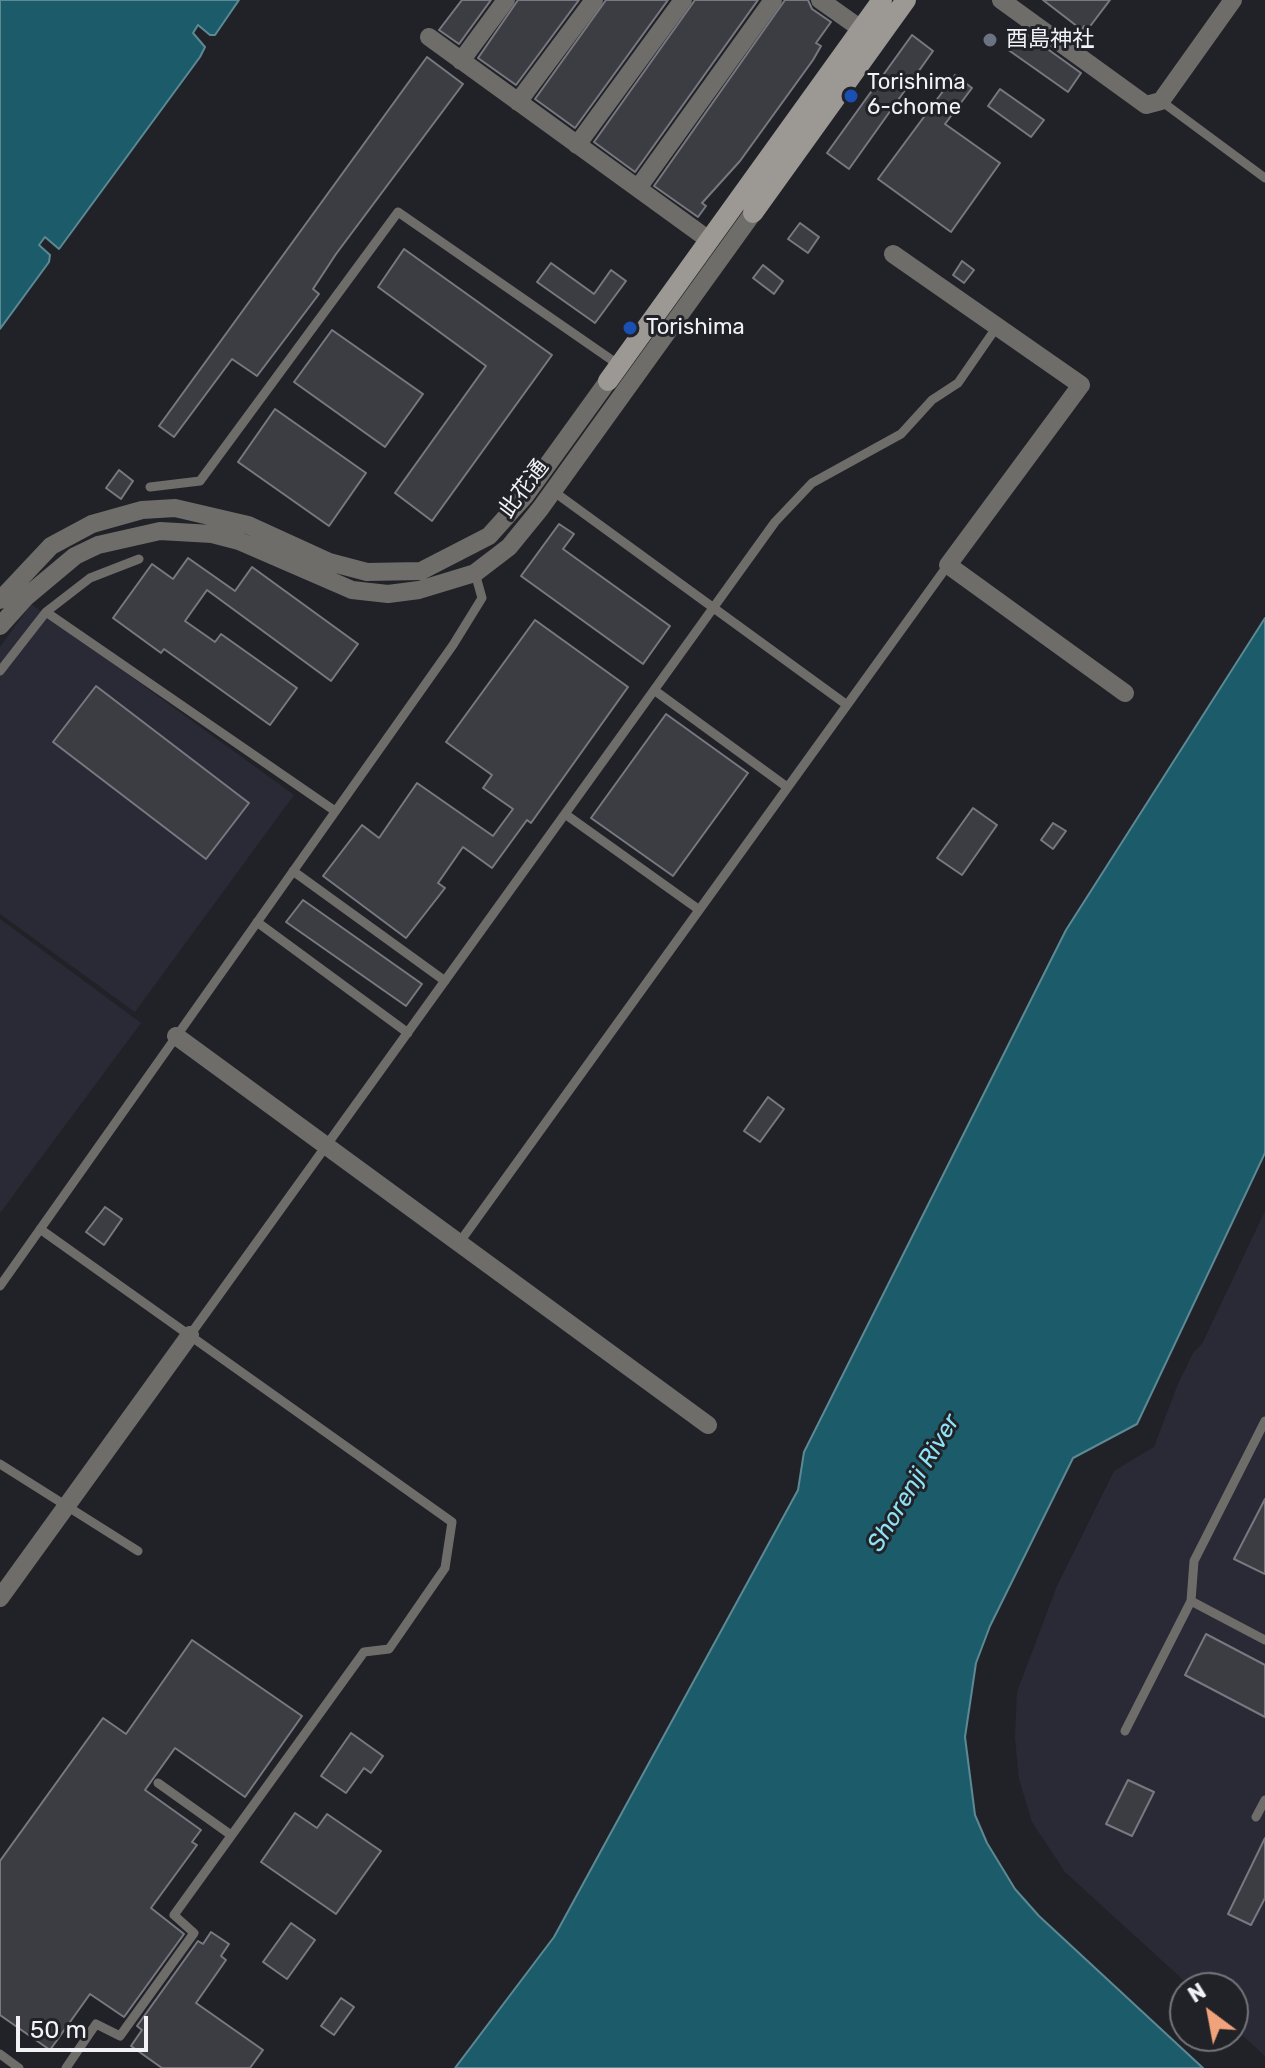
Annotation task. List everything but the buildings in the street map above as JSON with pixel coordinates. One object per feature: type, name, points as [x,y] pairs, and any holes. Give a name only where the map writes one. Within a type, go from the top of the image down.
[{"type":"street","points":[[461,61],[506,0]]},
{"type":"street","points":[[518,102],[594,0]]},
{"type":"street","points":[[577,145],[683,0]]},
{"type":"street","points":[[638,188],[773,0]]},
{"type":"street","points":[[820,0],[869,35]]},
{"type":"street","name":"此花通","points":[[0,600],[51,546],[70,535],[111,517],[164,508],[190,510],[248,525],[329,562],[367,572],[421,571],[489,536],[545,485],[621,374],[753,213],[869,35],[882,0]]},
{"type":"street","name":"此花通","points":[[0,626],[26,597],[75,556],[98,545],[160,531],[212,534],[239,541],[352,590],[388,594],[419,590],[475,573],[509,547],[545,485],[709,240],[869,35],[906,0]]},
{"type":"street","points":[[1001,0],[1146,105],[1161,101],[1233,0]]},
{"type":"street","points":[[429,37],[709,240]]},
{"type":"street","points":[[893,254],[1081,385],[948,565],[1125,693]]},
{"type":"street","points":[[176,1036],[708,1425]]},
{"type":"street","points":[[0,1598],[190,1335]]},
{"type":"lane","points":[[1161,101],[1265,178]]},
{"type":"lane","points":[[150,487],[200,481],[398,212],[621,374]]},
{"type":"lane","points":[[190,1335],[775,522],[812,483],[901,434],[932,400],[958,383],[996,328]]},
{"type":"lane","points":[[545,485],[847,705]]},
{"type":"lane","points":[[0,671],[46,612],[90,578],[139,559]]},
{"type":"lane","points":[[459,1243],[948,565]]},
{"type":"lane","points":[[0,1286],[482,598],[475,573]]},
{"type":"lane","points":[[46,612],[335,811]]},
{"type":"lane","points":[[654,690],[787,787]]},
{"type":"lane","points":[[565,814],[698,909]]},
{"type":"lane","points":[[293,871],[445,981]]},
{"type":"lane","points":[[257,922],[408,1033]]},
{"type":"lane","points":[[40,1229],[452,1522],[445,1568],[389,1649],[364,1652],[174,1915],[194,1933],[120,2036],[96,2024],[66,2068]]},
{"type":"lane","points":[[1125,1731],[1191,1601],[1194,1561],[1265,1421]]},
{"type":"lane","points":[[0,1464],[138,1551]]},
{"type":"lane","points":[[1191,1601],[1265,1640]]},
{"type":"lane","points":[[158,1783],[231,1835]]},
{"type":"lane","points":[[1256,1817],[1265,1800]]},
{"type":"lane","points":[[0,2054],[19,2068]]},
{"type":"shaded area","points":[[31,604],[294,795],[135,1012],[0,914],[0,647]]},
{"type":"shaded area","points":[[0,919],[141,1023],[0,1213]]},
{"type":"shaded area","points":[[1265,1211],[1265,2056],[1249,2042],[1249,1972],[1174,1972],[1065,1872],[1032,1822],[1019,1779],[1015,1738],[1017,1692],[1057,1586],[1114,1471],[1154,1447],[1178,1384],[1193,1353],[1202,1344]]},
{"type":"water","points":[[0,0],[239,0],[215,35],[210,35],[198,25],[193,33],[205,47],[200,57],[59,249],[45,237],[39,245],[50,255],[49,262],[0,329]]},
{"type":"water","name":"Shorenji River","points":[[1265,618],[1265,1153],[1137,1424],[1073,1458],[990,1626],[976,1663],[965,1737],[975,1815],[987,1843],[1015,1889],[1039,1916],[1169,2036],[1169,2052],[1186,2052],[1203,2068],[455,2068],[554,1937],[798,1490],[804,1452],[1066,930]]},
{"type":"place","name":"酉島神社","points":[[990,40]]},
{"type":"place","name":"Torishima 6-chome","points":[[851,96]]},
{"type":"place","name":"Torishima","points":[[630,328]]}]
